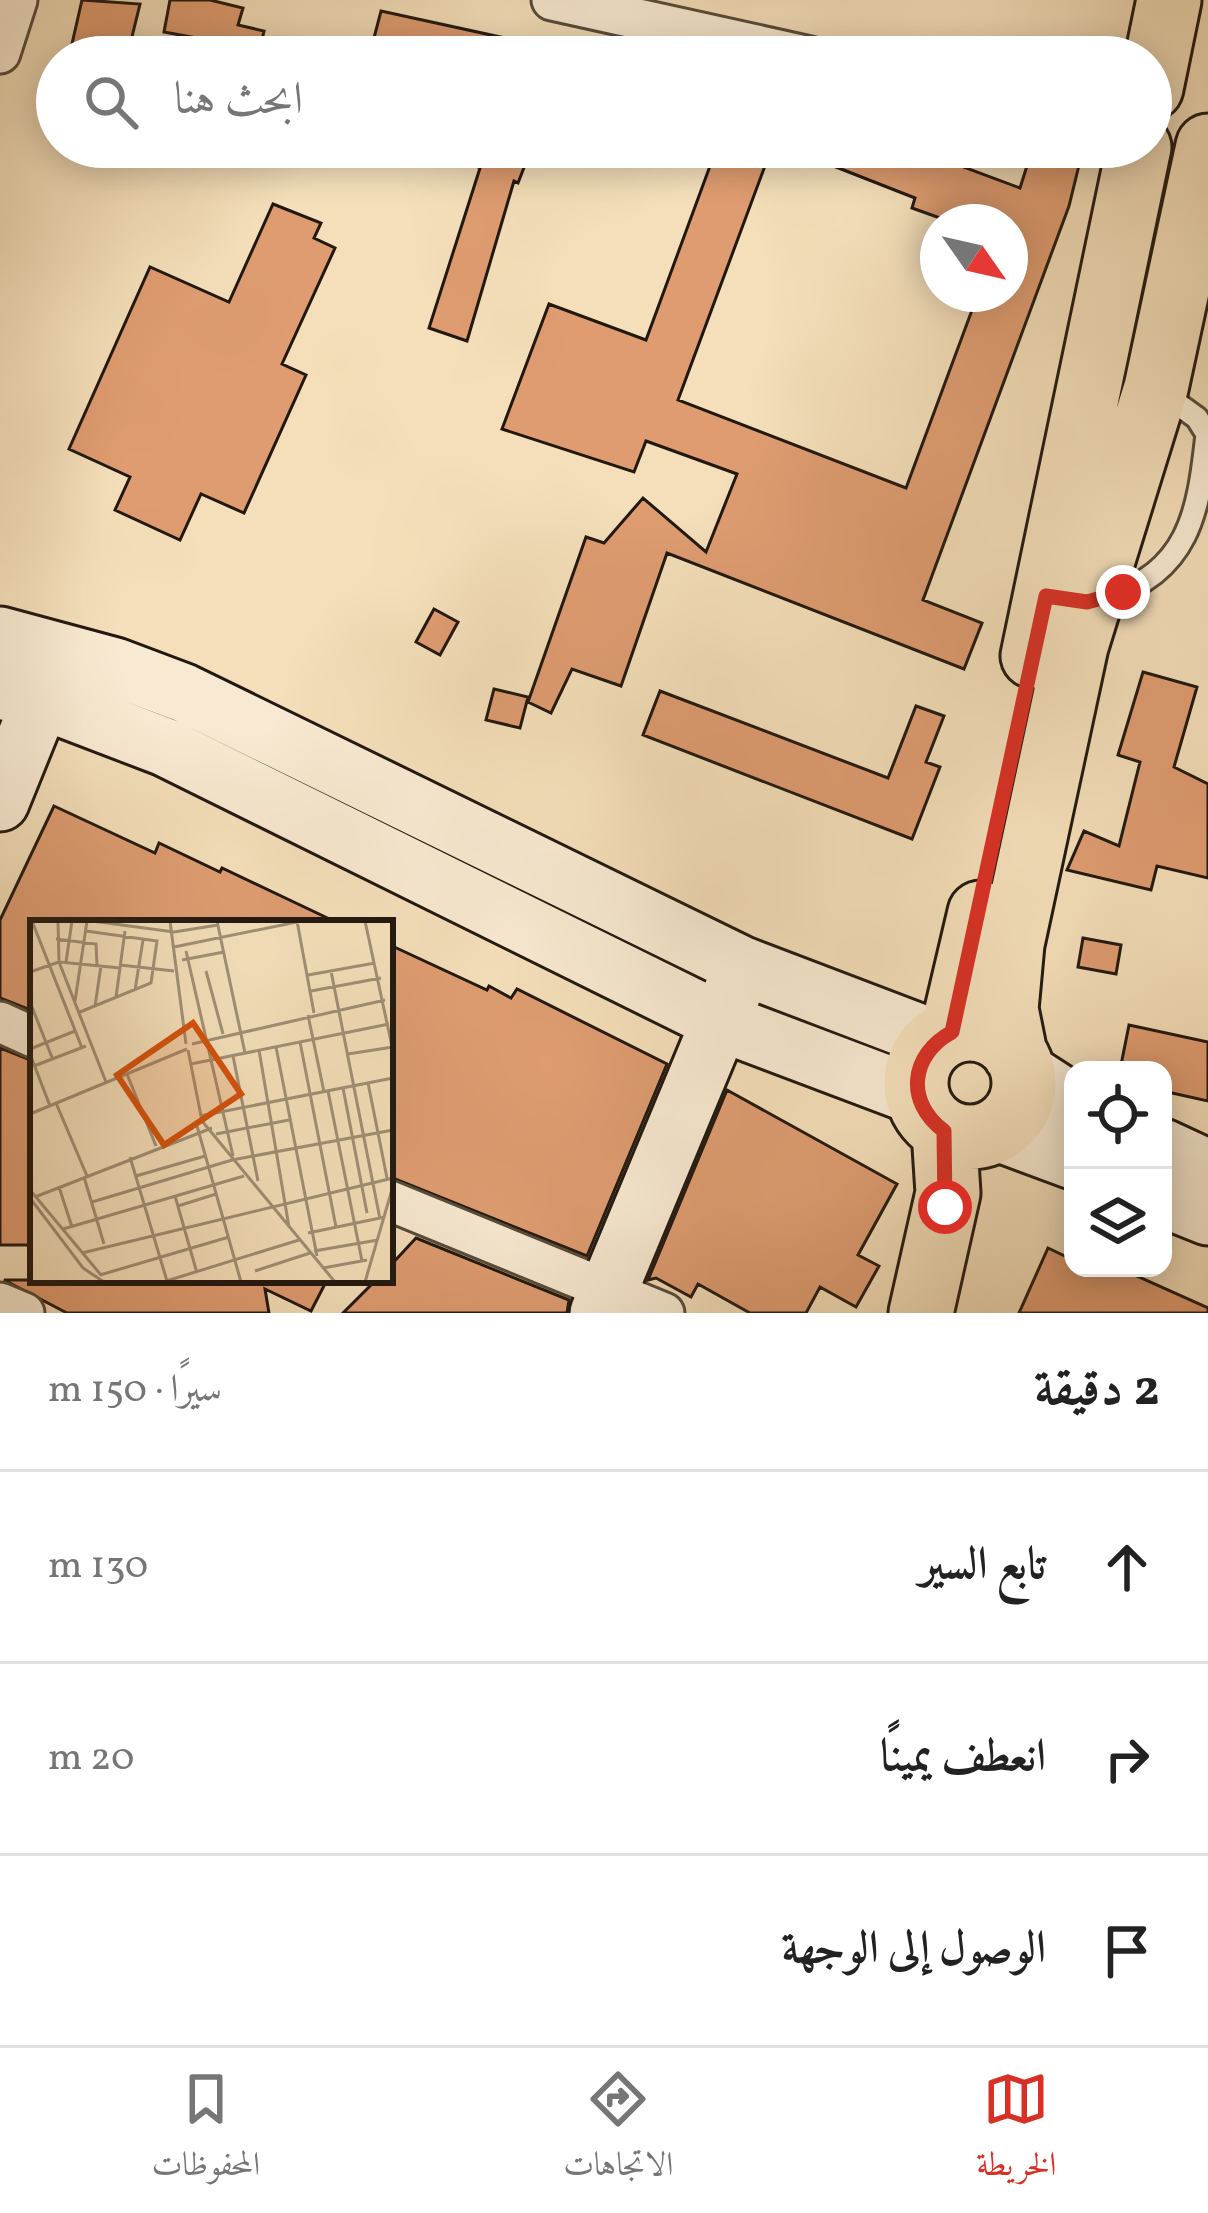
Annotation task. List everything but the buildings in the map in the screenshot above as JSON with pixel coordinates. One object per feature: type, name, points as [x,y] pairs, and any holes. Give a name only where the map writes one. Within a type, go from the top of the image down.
[{"type":"main road","points":[[1162,36],[1169,0]]},
{"type":"main road","points":[[921,1313],[948,1192],[954,1095],[1066,599],[1156,388],[1208,146]]},
{"type":"main road","points":[[0,636],[34,680],[721,1022],[954,1095],[1022,1099],[1037,1076],[1006,1009],[1008,965],[1136,168]]},
{"type":"main road","points":[[34,680],[184,693],[743,966],[954,1095],[1064,1155]]},
{"type":"main road","points":[[0,802],[34,680]]},
{"type":"main road","points":[[165,747],[184,693]]},
{"type":"main road","points":[[603,1304],[743,966]]},
{"type":"main road","points":[[944,1313],[974,1212],[954,1095]]},
{"type":"main road","points":[[1172,1152],[1208,1169]]},
{"type":"main road","points":[[1172,1202],[1208,1216]]},
{"type":"street","points":[[552,0],[714,36]]},
{"type":"street","points":[[0,53],[15,1]]},
{"type":"street","points":[[0,1022],[30,1036]]},
{"type":"street","points":[[393,1202],[603,1304],[664,1313]]},
{"type":"street","points":[[0,1303],[24,1313]]},
{"type":"route","points":[[945,1207],[944,1131],[923,1111],[916,1076],[923,1056],[952,1032],[1046,596],[1087,602],[1123,592]]}]
